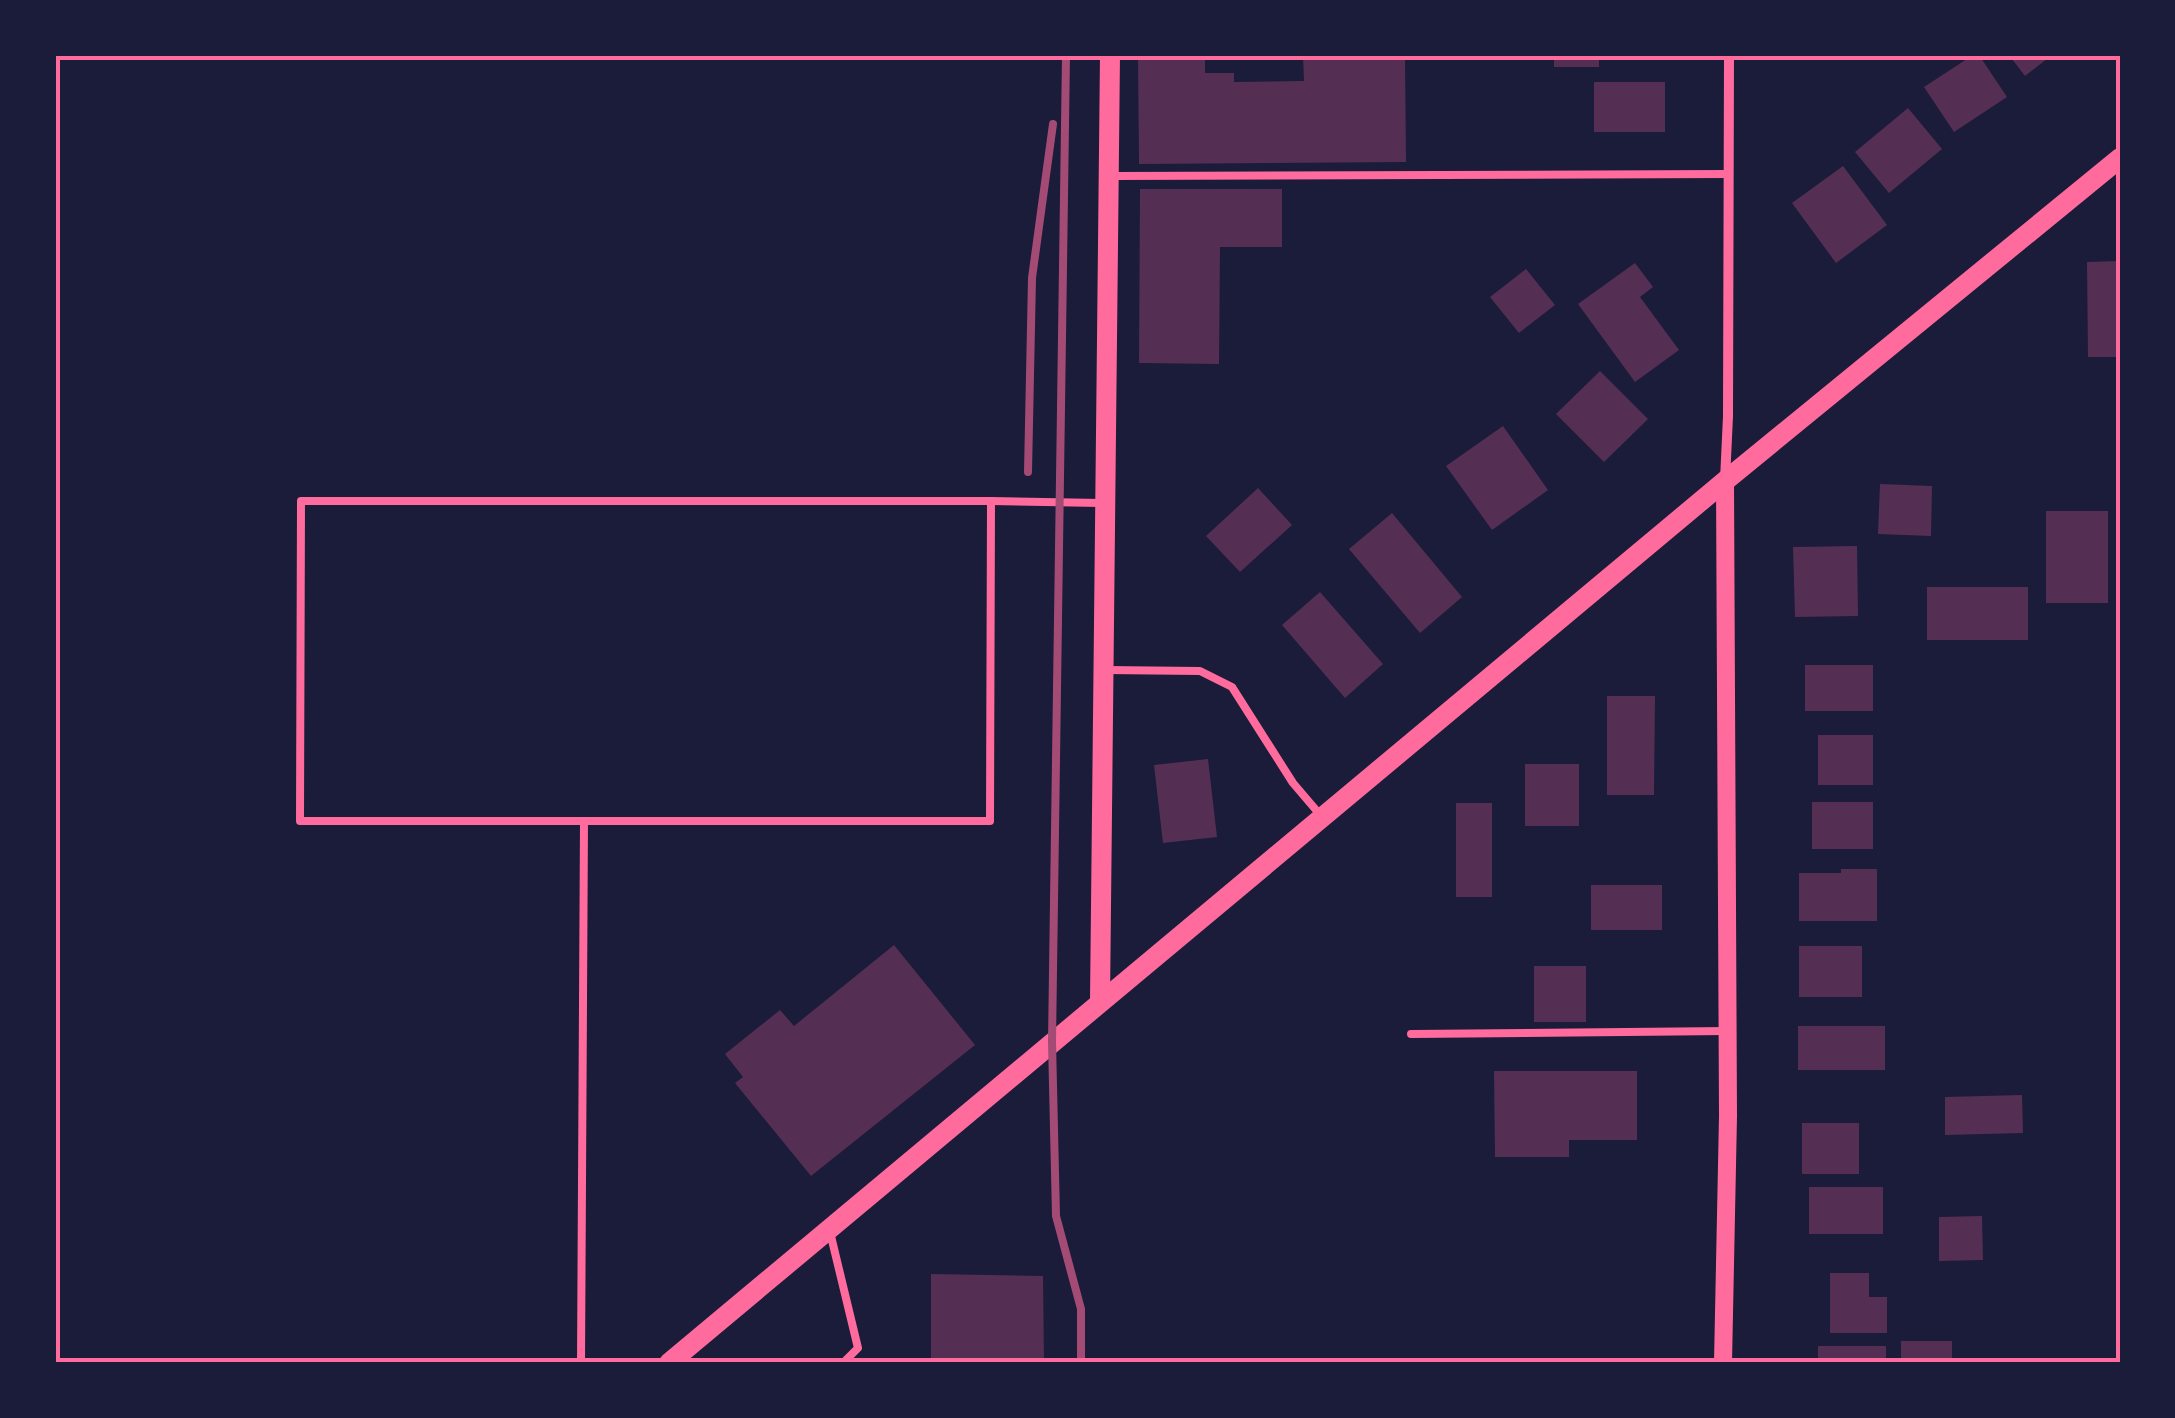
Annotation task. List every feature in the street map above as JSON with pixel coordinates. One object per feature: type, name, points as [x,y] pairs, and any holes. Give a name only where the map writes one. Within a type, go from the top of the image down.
[{"type":"main road","points":[[1100,1001],[1110,55]]},
{"type":"main road","points":[[669,1363],[1725,481],[2120,158]]},
{"type":"street","points":[[1723,1363],[1730,55]]},
{"type":"lane","points":[[1109,176],[1728,174]]},
{"type":"lane","points":[[991,502],[990,821],[300,820],[301,501],[991,502],[1106,503]]},
{"type":"lane","points":[[1105,670],[1200,671],[1232,688],[1294,783],[1322,817]]},
{"type":"lane","points":[[581,1363],[584,821]]},
{"type":"lane","points":[[1412,1034],[1726,1031]]},
{"type":"lane","points":[[829,1230],[858,1348],[843,1363]]},
{"type":"building","points":[[1138,55],[1205,55],[1205,73],[1234,73],[1234,82],[1304,81],[1303,55],[1405,55],[1406,162],[1139,164]]},
{"type":"building","points":[[1554,55],[1599,55],[1599,67],[1554,67]]},
{"type":"building","points":[[1973,55],[1979,55],[2007,97],[1954,132],[1924,87]]},
{"type":"building","points":[[2009,55],[2052,55],[2025,76]]},
{"type":"building","points":[[1594,82],[1665,82],[1665,132],[1594,132]]},
{"type":"building","points":[[1908,108],[1942,149],[1889,193],[1855,152]]},
{"type":"building","points":[[1843,166],[1887,225],[1836,263],[1792,203]]},
{"type":"building","points":[[1140,189],[1282,189],[1282,247],[1220,247],[1219,364],[1139,363]]},
{"type":"building","points":[[2120,261],[2120,357],[2088,357],[2087,262]]},
{"type":"building","points":[[1635,263],[1653,287],[1640,297],[1679,350],[1635,382],[1578,304]]},
{"type":"building","points":[[1526,269],[1555,305],[1519,333],[1490,297]]},
{"type":"building","points":[[1600,371],[1648,419],[1604,462],[1556,414]]},
{"type":"building","points":[[1503,426],[1548,490],[1492,530],[1446,466]]},
{"type":"building","points":[[1880,484],[1932,486],[1931,536],[1878,534]]},
{"type":"building","points":[[1258,488],[1292,525],[1240,572],[1206,536]]},
{"type":"building","points":[[2046,511],[2108,511],[2108,603],[2046,603]]},
{"type":"building","points":[[1392,513],[1462,597],[1420,633],[1349,549]]},
{"type":"building","points":[[1857,546],[1858,616],[1795,617],[1793,547]]},
{"type":"building","points":[[1927,587],[2028,587],[2028,640],[1927,640]]},
{"type":"building","points":[[1320,592],[1383,664],[1345,698],[1282,625]]},
{"type":"building","points":[[1805,665],[1873,665],[1873,711],[1805,711]]},
{"type":"building","points":[[1607,696],[1655,696],[1654,795],[1607,795]]},
{"type":"building","points":[[1818,735],[1873,735],[1873,785],[1818,785]]},
{"type":"building","points":[[1208,759],[1217,837],[1163,843],[1154,765]]},
{"type":"building","points":[[1525,764],[1579,764],[1579,826],[1525,826]]},
{"type":"building","points":[[1812,802],[1873,802],[1873,849],[1812,849]]},
{"type":"building","points":[[1456,803],[1492,803],[1492,897],[1456,897]]},
{"type":"building","points":[[1841,869],[1877,869],[1877,921],[1799,921],[1799,873],[1841,873]]},
{"type":"building","points":[[1591,885],[1662,885],[1662,930],[1591,930]]},
{"type":"building","points":[[894,945],[975,1045],[811,1176],[735,1083],[743,1077],[725,1054],[780,1010],[794,1026]]},
{"type":"building","points":[[1799,946],[1862,946],[1862,997],[1799,997]]},
{"type":"building","points":[[1534,966],[1586,966],[1586,1022],[1534,1022]]},
{"type":"building","points":[[1798,1026],[1885,1026],[1885,1070],[1798,1070]]},
{"type":"building","points":[[1494,1071],[1637,1071],[1637,1140],[1569,1140],[1569,1157],[1495,1157]]},
{"type":"building","points":[[2022,1095],[2023,1133],[1945,1135],[1945,1097]]},
{"type":"building","points":[[1802,1123],[1859,1123],[1859,1174],[1802,1174]]},
{"type":"building","points":[[1809,1187],[1883,1187],[1883,1234],[1809,1234]]},
{"type":"building","points":[[1982,1216],[1983,1260],[1939,1261],[1939,1217]]},
{"type":"building","points":[[1830,1273],[1869,1273],[1869,1297],[1887,1297],[1887,1333],[1830,1333]]},
{"type":"building","points":[[931,1274],[1043,1276],[1044,1363],[931,1363]]},
{"type":"building","points":[[1901,1341],[1952,1341],[1952,1363],[1901,1363]]},
{"type":"building","points":[[1818,1346],[1886,1346],[1886,1363],[1818,1363]]},
{"type":"railway","points":[[1066,55],[1052,1042],[1056,1216],[1081,1309],[1081,1363]]},
{"type":"railway","points":[[1028,472],[1032,278],[1053,124]]}]
